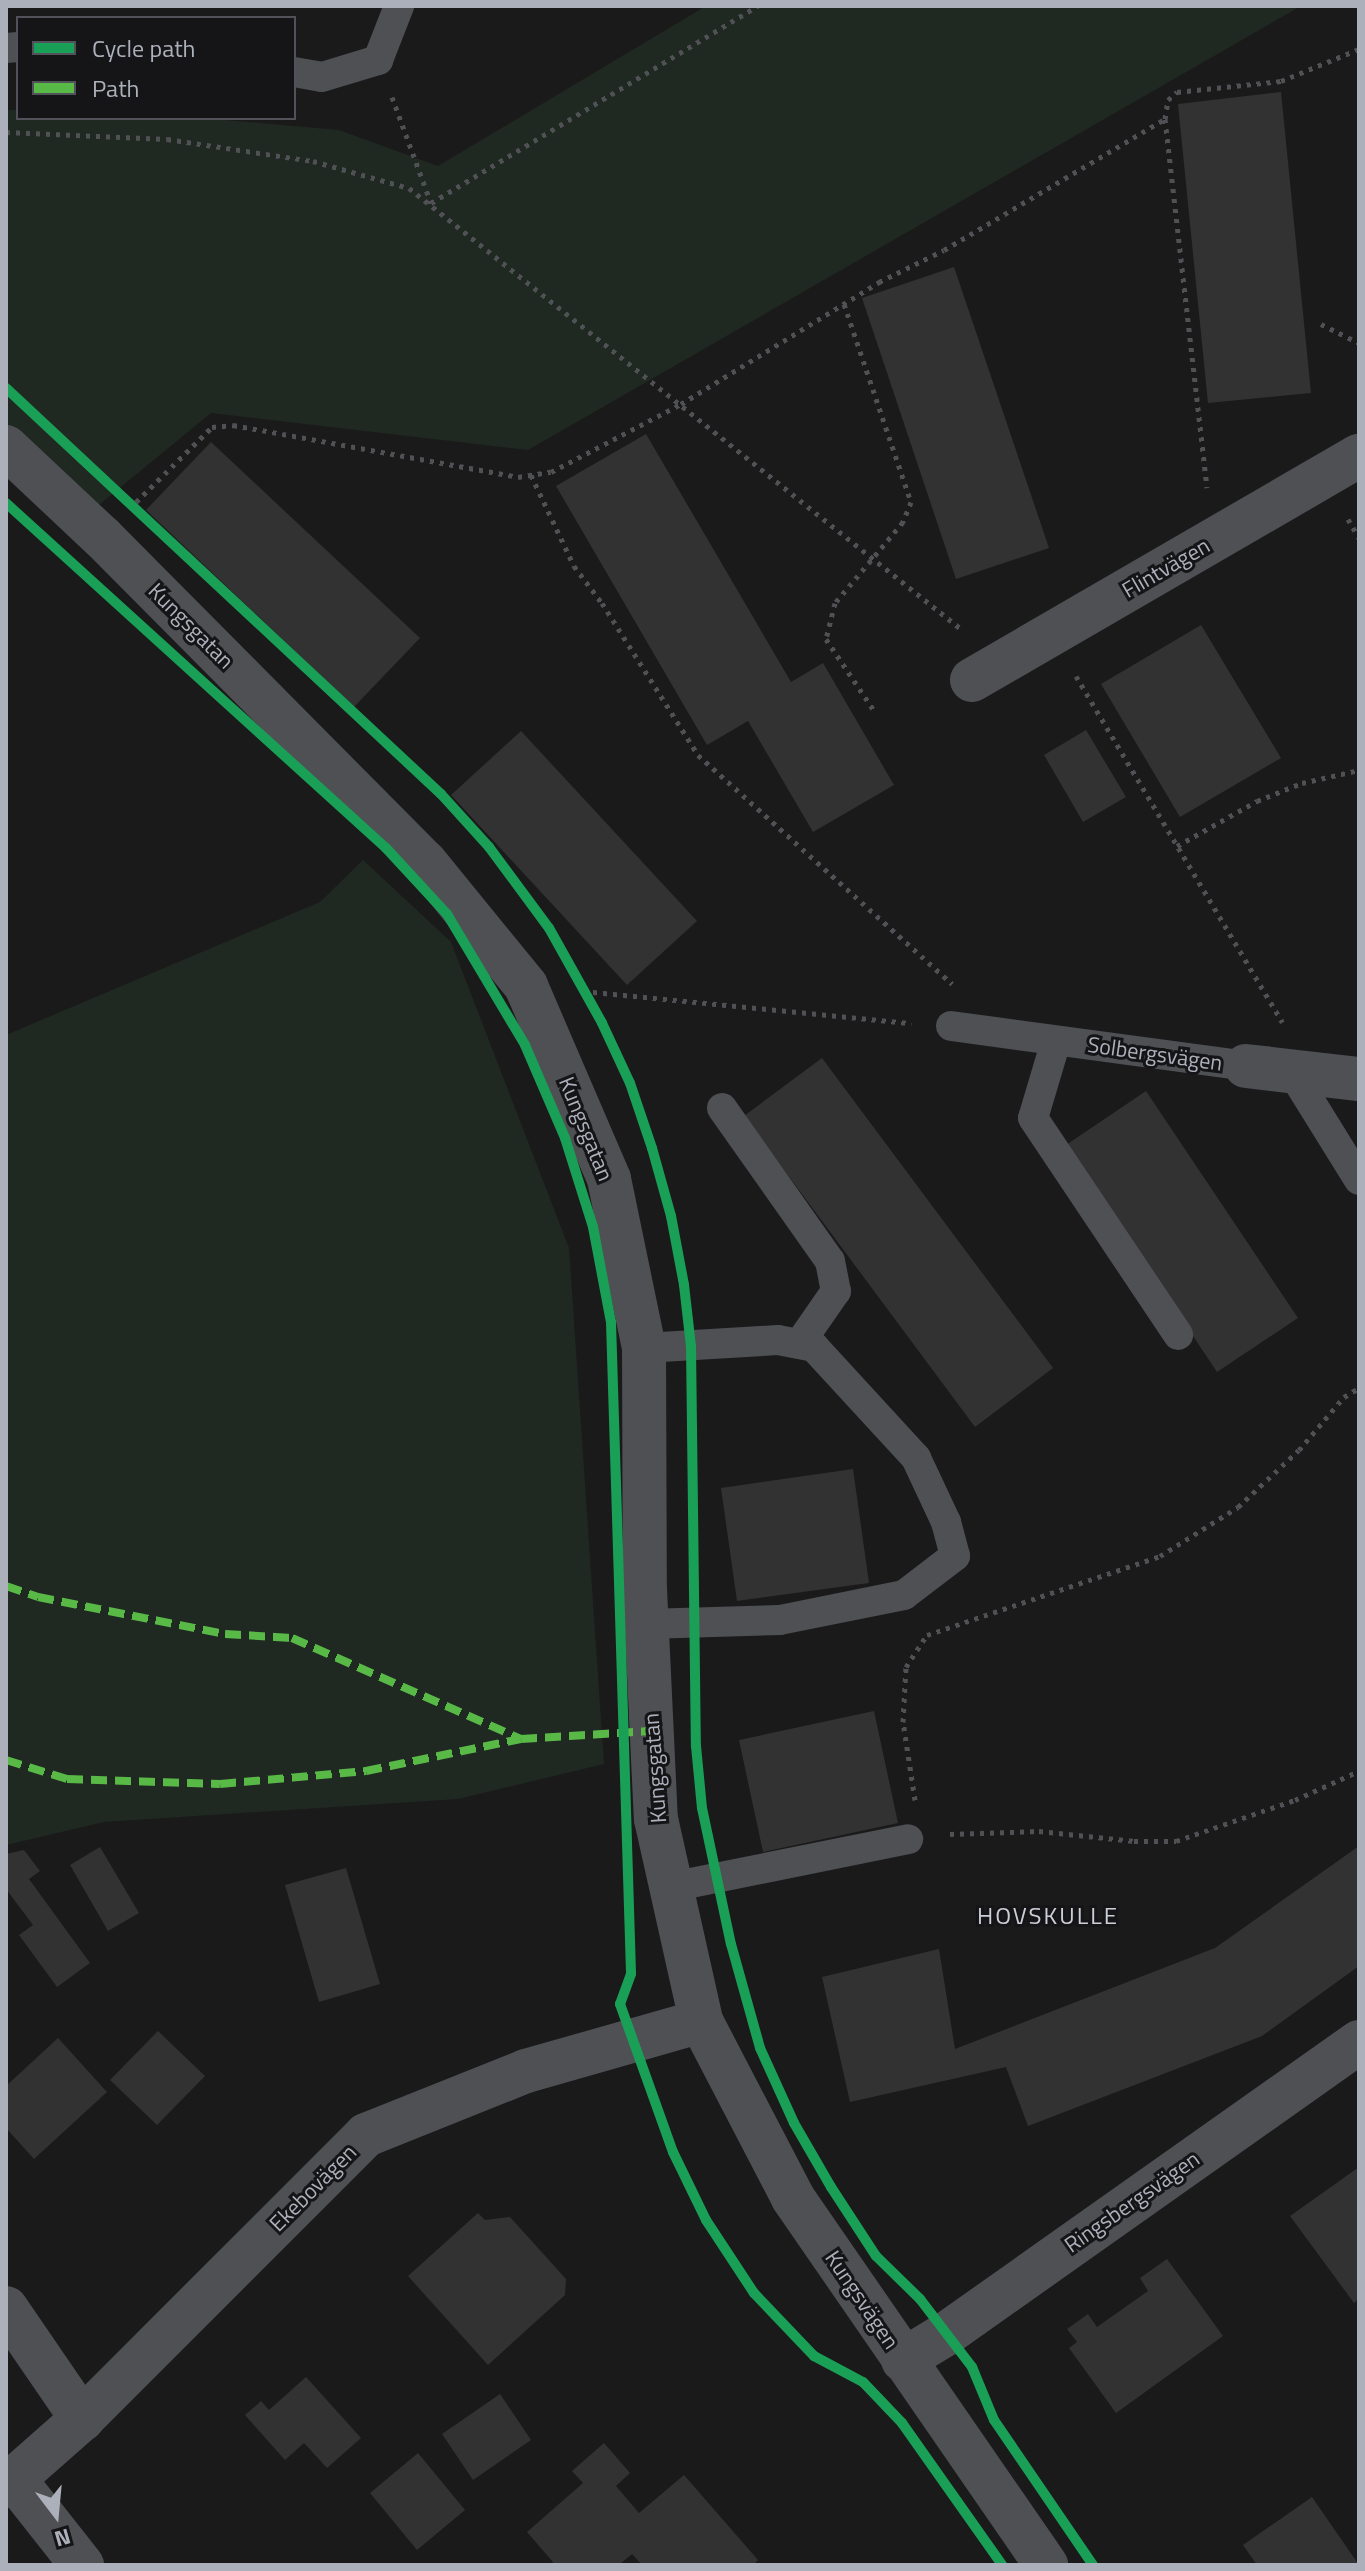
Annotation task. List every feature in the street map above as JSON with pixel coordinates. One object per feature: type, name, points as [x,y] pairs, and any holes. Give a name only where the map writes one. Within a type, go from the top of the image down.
[{"type":"street","name":"Kungsgatan","points":[[6,447],[102,537],[425,862],[526,986],[609,1179],[644,1348],[646,1624],[656,1819],[701,2021]]},
{"type":"street","name":"Flintvägen","points":[[987,671],[1359,456]]},
{"type":"street","name":"Solbergsvägen","points":[[1246,1066],[1359,1079]]},
{"type":"street","name":"Kungsvägen","points":[[701,2021],[793,2198],[1046,2565]]},
{"type":"street","name":"Ekebovägen","points":[[10,2482],[82,2419],[366,2135],[526,2071],[701,2021]]},
{"type":"street","name":"Ringsbergsvägen","points":[[903,2360],[946,2334],[1359,2042]]},
{"type":"street","points":[[6,2308],[82,2419]]},
{"type":"street","points":[[10,2482],[82,2565]]},
{"type":"lane","points":[[296,72],[322,77],[378,60],[399,6]]},
{"type":"lane","name":"Solbergsvägen","points":[[951,1026],[1246,1066]]},
{"type":"lane","points":[[1056,1041],[1033,1118],[1178,1335]]},
{"type":"lane","points":[[1302,1073],[1359,1180]]},
{"type":"lane","points":[[722,1108],[830,1261],[836,1291],[800,1343]]},
{"type":"lane","points":[[644,1348],[778,1340],[814,1347],[916,1458],[946,1522],[955,1556],[904,1595],[780,1620],[646,1624]]},
{"type":"lane","points":[[671,1887],[908,1839]]},
{"type":"path","points":[[431,203],[758,6]]},
{"type":"path","points":[[1213,541],[1165,119],[1168,100],[1177,92],[1281,81],[1359,49]]},
{"type":"path","points":[[378,60],[431,203]]},
{"type":"path","points":[[102,537],[212,427],[233,425],[518,477],[551,472],[681,404],[844,304],[944,250],[1165,119]]},
{"type":"path","points":[[6,132],[167,139],[313,161],[409,188],[874,559],[987,671]]},
{"type":"path","points":[[844,304],[911,502],[903,522],[835,603],[826,639],[875,712]]},
{"type":"path","points":[[1321,324],[1359,343]]},
{"type":"path","points":[[531,475],[574,566],[602,603],[698,755],[953,985]]},
{"type":"path","points":[[1051,634],[1177,846],[1302,1073]]},
{"type":"path","points":[[1177,846],[1257,801],[1302,783],[1359,770]]},
{"type":"path","points":[[526,986],[951,1026]]},
{"type":"path","points":[[1359,1388],[1344,1397],[1299,1450],[1238,1507],[1160,1556],[927,1635],[906,1667],[903,1722],[916,1794],[908,1839],[970,1831],[1039,1831],[1134,1841],[1176,1841],[1295,1800],[1359,1771]]},
{"type":"shaded area","points":[[706,6],[1301,6],[528,450],[211,413],[83,518],[6,446],[6,110],[16,110],[16,120],[226,120],[339,130],[438,166]]},
{"type":"shaded area","points":[[363,860],[451,942],[569,1248],[604,1764],[458,1799],[104,1822],[6,1845],[6,1035],[320,902]]},
{"type":"building","points":[[1281,92],[1311,393],[1208,403],[1178,104]]},
{"type":"building","points":[[954,267],[1049,548],[956,579],[862,298]]},
{"type":"building","points":[[646,434],[791,682],[823,663],[894,785],[813,832],[748,721],[707,745],[556,486]]},
{"type":"building","points":[[211,442],[420,638],[354,707],[146,510]]},
{"type":"building","points":[[1201,625],[1281,758],[1180,817],[1101,684]]},
{"type":"building","points":[[1086,730],[1126,797],[1083,822],[1044,755]]},
{"type":"building","points":[[521,731],[697,921],[627,985],[451,795]]},
{"type":"building","points":[[822,1058],[1053,1368],[975,1427],[744,1116]]},
{"type":"building","points":[[1146,1091],[1298,1318],[1217,1372],[1066,1145]]},
{"type":"building","points":[[853,1469],[869,1583],[737,1601],[721,1488]]},
{"type":"building","points":[[874,1711],[898,1823],[763,1852],[739,1740]]},
{"type":"building","points":[[1359,1846],[1359,1966],[1262,2036],[1028,2126],[1006,2067],[850,2102],[822,1977],[939,1949],[955,2049],[1215,1948]]},
{"type":"building","points":[[100,1847],[139,1913],[108,1931],[70,1865]]},
{"type":"building","points":[[24,1850],[40,1871],[29,1879],[90,1963],[57,1987],[19,1935],[33,1925],[6,1889],[6,1854]]},
{"type":"building","points":[[346,1868],[380,1984],[319,2002],[285,1885]]},
{"type":"building","points":[[158,2031],[205,2076],[157,2125],[110,2080]]},
{"type":"building","points":[[58,2038],[107,2092],[34,2159],[6,2128],[6,2086]]},
{"type":"building","points":[[1359,2167],[1359,2299],[1354,2303],[1290,2216]]},
{"type":"building","points":[[478,2213],[485,2220],[510,2217],[566,2279],[565,2295],[488,2365],[408,2276]]},
{"type":"building","points":[[1167,2259],[1223,2336],[1116,2413],[1069,2348],[1077,2342],[1067,2329],[1088,2314],[1097,2327],[1148,2291],[1140,2278]]},
{"type":"building","points":[[306,2377],[361,2438],[327,2468],[304,2443],[285,2460],[245,2415],[261,2401],[269,2410]]},
{"type":"building","points":[[500,2394],[531,2440],[473,2480],[442,2434]]},
{"type":"building","points":[[604,2443],[630,2473],[616,2486],[639,2513],[684,2475],[758,2560],[753,2565],[642,2565],[632,2554],[619,2565],[550,2565],[553,2562],[527,2532],[583,2483],[572,2471]]},
{"type":"building","points":[[418,2453],[465,2510],[417,2550],[370,2493]]},
{"type":"building","points":[[1312,2497],[1359,2565],[1257,2565],[1243,2545]]},
{"type":"marked path","points":[[6,1586],[38,1597],[225,1634],[292,1638],[521,1739],[651,1731]]},
{"type":"marked path","points":[[6,1760],[67,1779],[220,1784],[366,1771],[521,1739]]},
{"type":"cycle path","points":[[6,388],[441,794],[489,847],[549,928],[602,1023],[630,1083],[652,1148],[671,1216],[684,1285],[691,1346],[696,1746],[702,1808],[731,1944],[760,2048],[794,2123],[831,2187],[876,2256],[920,2299],[972,2367],[994,2420],[1093,2565]]},
{"type":"cycle path","points":[[6,503],[386,848],[447,914],[525,1045],[565,1138],[593,1227],[611,1322],[631,1974],[620,2004],[673,2152],[706,2220],[754,2293],[814,2356],[863,2382],[902,2423],[1002,2565]]},
{"type":"district","name":"HOVSKULLE","points":[[1048,1916]]}]
